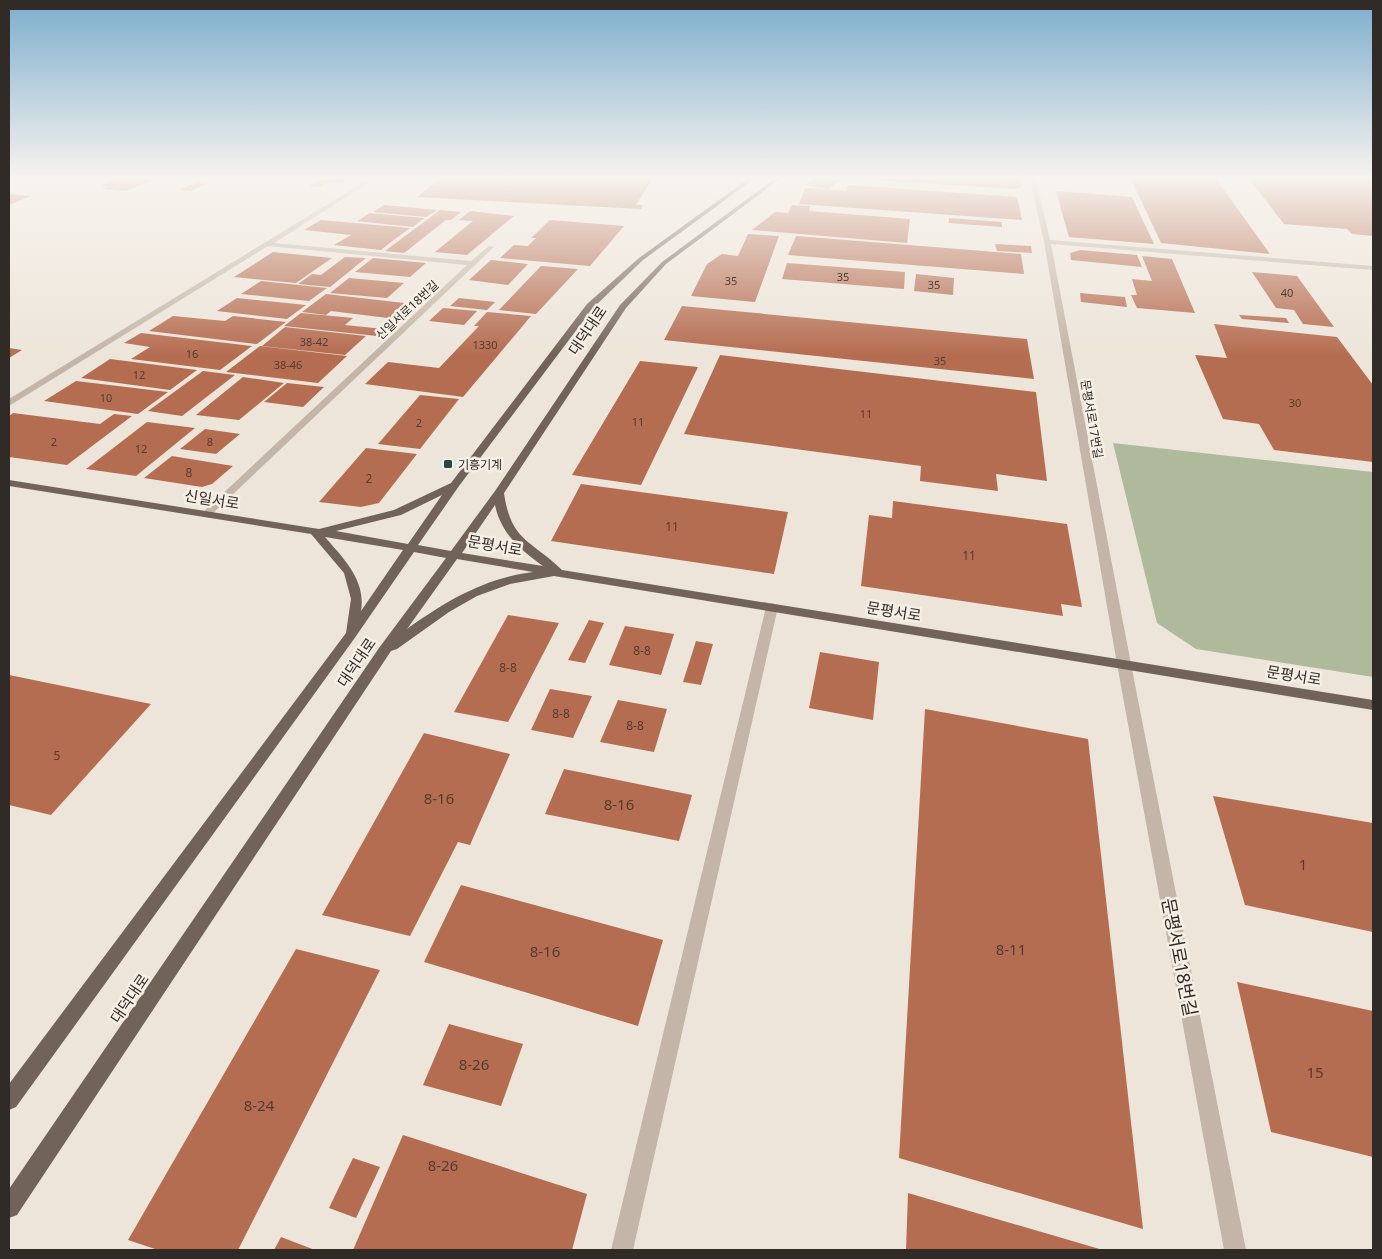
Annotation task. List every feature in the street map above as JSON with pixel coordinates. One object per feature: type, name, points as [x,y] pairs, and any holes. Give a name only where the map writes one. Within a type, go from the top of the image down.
[{"type":"main road","name":"대덕대로","points":[[9,1100],[350,636],[455,484],[590,306],[640,259],[669,238]]},
{"type":"main road","name":"대덕대로","points":[[9,1207],[384,651],[499,493],[623,307],[664,263],[698,238]]},
{"type":"main road","name":"신일서로","points":[[9,483],[207,513],[410,547]]},
{"type":"main road","points":[[350,636],[357,599],[349,572],[316,532],[367,522],[397,513],[455,484]]},
{"type":"main road","points":[[499,493],[500,509],[511,533],[559,573]]},
{"type":"main road","name":"문평서로","points":[[410,547],[559,573],[1373,705]]},
{"type":"main road","points":[[384,651],[438,613],[471,594],[503,581],[559,573]]},
{"type":"street","points":[[9,403],[278,238]]},
{"type":"street","name":"문평서로17번길","points":[[1046,238],[1124,664]]},
{"type":"street","points":[[1047,242],[1373,268]]},
{"type":"street","name":"신일서로18번길","points":[[268,244],[473,263]]},
{"type":"street","points":[[473,263],[491,247]]},
{"type":"street","name":"신일서로18번길","points":[[207,513],[473,263]]},
{"type":"street","points":[[622,1250],[772,607]]},
{"type":"street","name":"문평서로18번길","points":[[1124,664],[1235,1250]]},
{"type":"green space","points":[[1113,443],[1373,472],[1373,677],[1196,649],[1157,623]]},
{"type":"building","points":[[346,238],[397,238],[381,250],[334,245]]},
{"type":"building","points":[[403,238],[423,238],[404,253],[385,251]]},
{"type":"building","points":[[452,238],[488,238],[467,255],[435,252]]},
{"type":"building","points":[[531,238],[614,238],[590,266],[500,258],[514,245],[528,246],[536,238]]},
{"type":"building","points":[[746,238],[778,238],[755,302],[691,296],[707,264],[722,254],[738,256]]},
{"type":"building","points":[[795,238],[818,238],[1021,254],[1024,274],[788,255]]},
{"type":"building","points":[[844,238],[908,238],[907,243]]},
{"type":"building","points":[[1078,238],[1151,238],[1154,244]]},
{"type":"building","points":[[1159,238],[1258,238],[1270,254],[1161,243]]},
{"type":"building","points":[[995,244],[1031,246],[1032,253],[997,251]]},
{"type":"building","points":[[1080,250],[1137,255],[1142,267],[1071,260],[1070,253]]},
{"type":"building","points":[[273,252],[332,258],[296,283],[234,277]]},
{"type":"building","points":[[1142,256],[1172,259],[1195,313],[1137,308],[1131,295],[1137,295],[1132,279],[1152,281]]},
{"type":"building","points":[[345,257],[366,258],[330,287],[298,284],[312,274],[321,275]]},
{"type":"building","points":[[373,258],[426,263],[410,277],[355,272]]},
{"type":"building","points":[[491,260],[528,264],[508,285],[469,280]]},
{"type":"building","points":[[787,263],[905,272],[904,289],[782,279]]},
{"type":"building","points":[[541,266],[578,269],[536,314],[499,310]]},
{"type":"building","points":[[1252,272],[1297,276],[1334,327],[1303,324],[1294,310],[1276,308]]},
{"type":"building","points":[[916,274],[954,278],[953,295],[914,291]]},
{"type":"building","points":[[349,278],[404,283],[387,298],[330,293]]},
{"type":"building","points":[[261,281],[327,288],[309,301],[241,294]]},
{"type":"building","points":[[1080,293],[1125,297],[1127,307],[1081,302]]},
{"type":"building","points":[[326,294],[413,304],[396,319],[331,311],[326,315],[302,312]]},
{"type":"building","points":[[237,298],[306,305],[287,319],[217,311]]},
{"type":"building","points":[[459,298],[495,302],[487,310],[450,306]]},
{"type":"building","points":[[682,306],[1027,339],[1034,379],[664,340]]},
{"type":"building","points":[[443,308],[477,311],[464,325],[429,321]]},
{"type":"building","points":[[487,312],[531,316],[463,397],[365,384],[388,362],[439,368],[479,326],[474,326]]},
{"type":"building","points":[[301,313],[353,318],[345,325],[384,329],[377,336],[284,326]]},
{"type":"building","points":[[1239,315],[1286,318],[1289,323],[1242,319]]},
{"type":"building","points":[[173,316],[225,321],[233,316],[286,322],[257,344],[149,331]]},
{"type":"building","points":[[1214,324],[1337,337],[1373,385],[1373,462],[1274,450],[1259,424],[1223,419],[1195,355],[1227,358]]},
{"type":"building","points":[[285,327],[366,336],[345,355],[262,346]]},
{"type":"building","points":[[141,333],[252,346],[220,370],[131,359],[150,347],[124,343]]},
{"type":"building","points":[[260,346],[347,356],[318,383],[226,372]]},
{"type":"building","points":[[9,348],[22,350],[9,358]]},
{"type":"building","points":[[720,355],[1036,392],[1047,481],[996,474],[998,491],[920,481],[921,466],[684,434]]},
{"type":"building","points":[[110,359],[197,370],[170,390],[81,378]]},
{"type":"building","points":[[640,361],[698,367],[641,485],[572,475]]},
{"type":"building","points":[[203,371],[235,375],[182,416],[148,411]]},
{"type":"building","points":[[243,377],[284,383],[239,420],[196,415]]},
{"type":"building","points":[[76,381],[168,392],[138,414],[44,401]]},
{"type":"building","points":[[287,383],[324,387],[303,407],[264,402]]},
{"type":"building","points":[[420,395],[459,399],[420,449],[378,444]]},
{"type":"building","points":[[13,413],[100,424],[114,414],[132,416],[67,465],[9,457],[9,416]]},
{"type":"building","points":[[147,422],[195,428],[136,476],[86,469]]},
{"type":"building","points":[[205,429],[240,434],[216,454],[180,449]]},
{"type":"building","points":[[366,448],[417,454],[379,503],[361,507],[319,502]]},
{"type":"building","points":[[172,456],[233,466],[212,484],[202,487],[144,478]]},
{"type":"building","points":[[581,484],[788,512],[774,574],[551,541]]},
{"type":"building","points":[[893,501],[1067,524],[1082,607],[1061,604],[1063,616],[861,586],[869,515],[892,518]]},
{"type":"building","points":[[508,615],[559,623],[508,722],[454,712]]},
{"type":"building","points":[[589,620],[604,623],[585,663],[568,660]]},
{"type":"building","points":[[625,626],[674,634],[661,675],[609,665]]},
{"type":"building","points":[[696,641],[713,644],[701,685],[683,682]]},
{"type":"building","points":[[820,652],[879,662],[873,720],[809,708]]},
{"type":"building","points":[[9,675],[151,704],[51,815],[9,805]]},
{"type":"building","points":[[550,689],[592,696],[573,738],[531,730]]},
{"type":"building","points":[[618,700],[667,709],[654,752],[600,742]]},
{"type":"building","points":[[925,709],[1088,739],[1143,1229],[899,1158]]},
{"type":"building","points":[[424,733],[510,754],[470,845],[458,842],[410,936],[322,915]]},
{"type":"building","points":[[564,769],[692,795],[679,841],[545,814]]},
{"type":"building","points":[[1213,796],[1373,823],[1373,932],[1245,905]]},
{"type":"building","points":[[461,885],[663,940],[638,1026],[424,962]]},
{"type":"building","points":[[296,949],[380,970],[238,1250],[158,1250],[128,1240]]},
{"type":"building","points":[[1237,982],[1373,1011],[1373,1157],[1271,1132]]},
{"type":"building","points":[[449,1024],[523,1044],[501,1106],[423,1085]]},
{"type":"building","points":[[403,1135],[587,1194],[572,1250],[353,1250]]},
{"type":"building","points":[[353,1158],[380,1167],[356,1218],[329,1208]]},
{"type":"building","points":[[908,1193],[1103,1250],[906,1250]]},
{"type":"building","points":[[281,1237],[315,1250],[274,1250]]},
{"type":"place","name":"기흥기계","points":[[448,464]]}]
